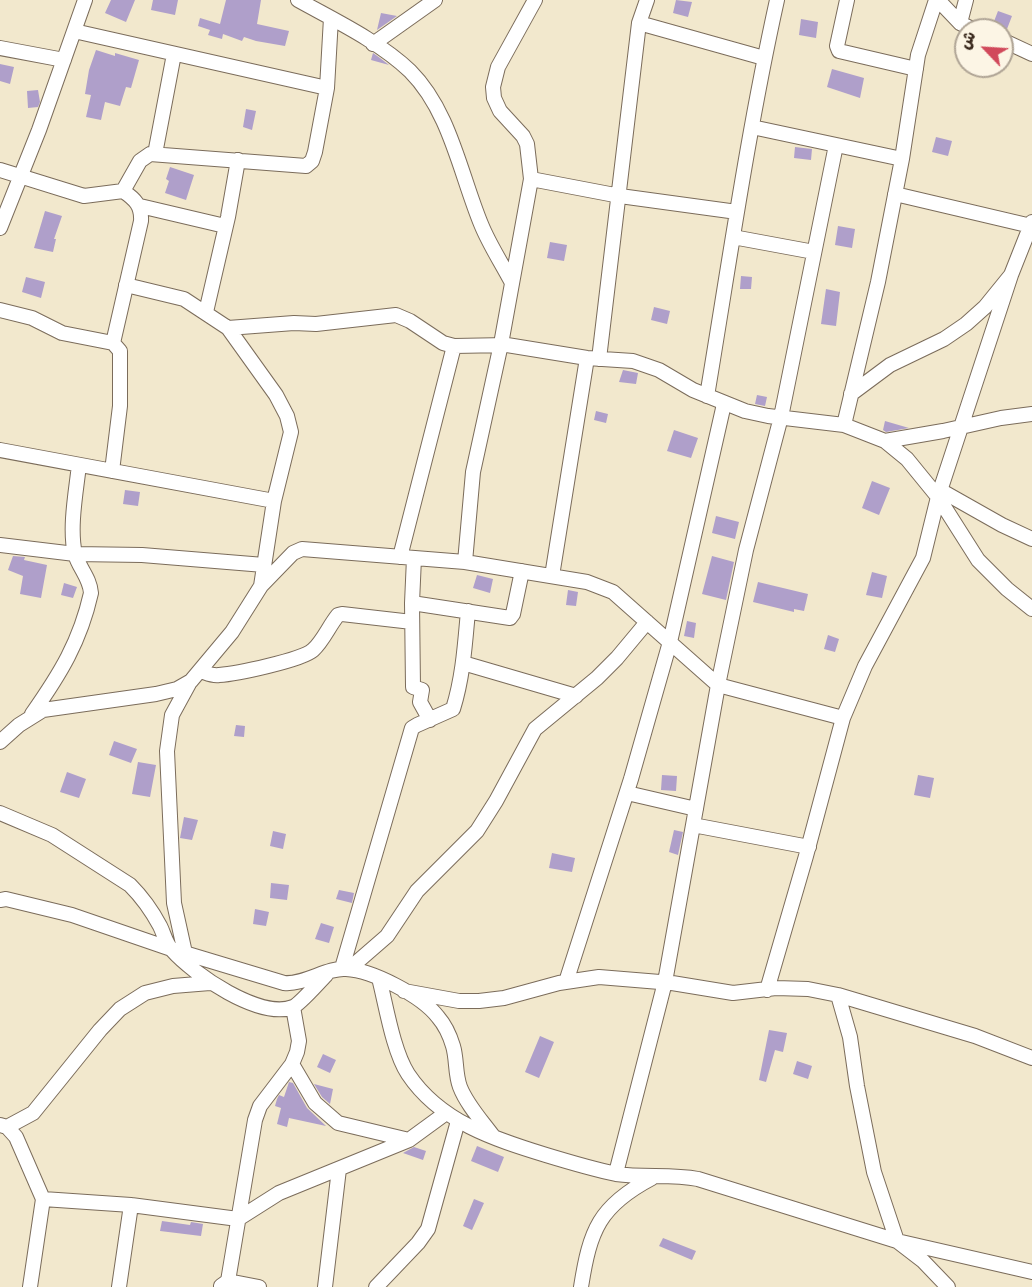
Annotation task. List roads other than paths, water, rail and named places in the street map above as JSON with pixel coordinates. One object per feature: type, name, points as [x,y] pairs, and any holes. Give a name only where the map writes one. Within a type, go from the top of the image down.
[{"type":"street","points":[[0,228],[39,130],[85,0]]},
{"type":"street","points":[[298,0],[373,44],[410,71],[433,101],[443,119],[486,235],[512,280]]},
{"type":"street","points":[[373,44],[435,0]]},
{"type":"street","points":[[465,562],[473,472],[501,344],[531,179],[527,144],[523,136],[500,111],[494,98],[493,87],[498,67],[535,0]]},
{"type":"street","points":[[552,576],[593,358],[620,196],[639,24],[646,0]]},
{"type":"street","points":[[707,396],[764,58],[777,0]]},
{"type":"street","points":[[847,0],[837,46],[838,51],[916,69]]},
{"type":"street","points":[[844,425],[878,282],[922,41],[937,0],[955,18]]},
{"type":"street","points":[[961,18],[966,0]]},
{"type":"street","points":[[123,191],[140,161],[144,157],[155,154],[306,166],[312,161],[315,152],[327,88],[331,18]]},
{"type":"street","points":[[639,24],[764,58]]},
{"type":"street","points":[[74,31],[327,88]]},
{"type":"street","points":[[1014,46],[1032,54]]},
{"type":"street","points":[[0,48],[64,60]]},
{"type":"street","points":[[155,154],[174,54]]},
{"type":"street","points":[[752,127],[902,159]]},
{"type":"street","points":[[616,1173],[664,982],[718,685],[746,550],[781,417],[836,145]]},
{"type":"street","points":[[206,312],[238,160]]},
{"type":"street","points":[[0,170],[84,196],[123,191],[135,199],[140,206],[141,221],[112,343]]},
{"type":"street","points":[[531,179],[620,196],[737,212]]},
{"type":"street","points":[[767,990],[843,718],[865,666],[923,558],[939,494],[960,428],[1011,275],[1031,224],[895,194]]},
{"type":"street","points":[[140,206],[225,226]]},
{"type":"street","points":[[733,237],[814,252]]},
{"type":"street","points":[[851,394],[890,365],[944,339],[966,324],[985,307],[1011,275]]},
{"type":"street","points":[[126,285],[184,299],[228,328],[276,395],[287,416],[290,426],[290,444],[274,501],[261,586]]},
{"type":"street","points":[[0,310],[32,318],[62,333],[112,343],[120,351],[120,406],[112,471]]},
{"type":"street","points":[[228,328],[294,323],[316,324],[396,315],[410,321],[443,343],[454,346],[501,344],[593,358],[633,361],[648,366],[724,404],[745,411],[844,425],[885,441],[908,459],[939,494],[978,560],[1007,589],[1032,609]]},
{"type":"street","points":[[430,720],[420,702],[422,690],[413,687],[412,603],[407,558],[454,346]]},
{"type":"street","points":[[566,982],[627,793],[670,642],[724,404]]},
{"type":"street","points":[[885,441],[1032,414]]},
{"type":"street","points":[[0,450],[274,501]]},
{"type":"street","points":[[31,716],[61,672],[71,652],[91,593],[90,583],[75,554],[73,537],[79,465]]},
{"type":"street","points":[[939,494],[1032,539]]},
{"type":"street","points":[[0,545],[75,554],[152,555],[264,565]]},
{"type":"street","points":[[185,953],[174,903],[167,751],[172,715],[196,676],[232,632],[261,586],[297,550],[465,562],[599,585],[613,592],[718,685],[843,718]]},
{"type":"street","points":[[412,603],[510,618],[513,614],[522,571]]},
{"type":"street","points":[[340,970],[412,728],[453,709],[463,663],[468,611]]},
{"type":"street","points":[[0,742],[31,716],[43,710],[166,692],[196,676],[222,675],[273,664],[308,653],[316,647],[338,615],[412,622]]},
{"type":"street","points":[[0,813],[52,835],[130,885],[140,895],[159,924],[171,949],[210,982],[252,1004],[274,1009],[293,1007],[387,936],[417,891],[477,831],[535,729],[576,696],[617,658],[647,622]]},
{"type":"street","points":[[463,663],[576,696]]},
{"type":"street","points":[[627,793],[696,809]]},
{"type":"street","points":[[693,825],[809,846]]},
{"type":"street","points":[[0,900],[6,899],[72,915],[171,949],[284,983],[297,983],[340,970],[379,978],[420,1001],[437,1015],[445,1026],[453,1046],[459,1085],[495,1139]]},
{"type":"street","points":[[404,992],[459,1001],[479,1001],[504,998],[566,982],[599,977],[664,982],[726,993],[808,989],[837,995],[975,1036],[1032,1058]]},
{"type":"street","points":[[379,978],[398,1053],[407,1073],[432,1101],[452,1117],[495,1139],[616,1173],[652,1178],[676,1175],[698,1179],[897,1241],[1032,1272]]},
{"type":"street","points":[[30,1287],[43,1199],[16,1137],[3,1126],[33,1113],[100,1030],[120,1009],[145,993],[173,986],[210,982]]},
{"type":"street","points":[[837,995],[850,1037],[874,1172],[897,1241],[923,1261],[948,1287]]},
{"type":"street","points":[[259,1287],[225,1285],[260,1106],[292,1064],[299,1041],[293,1007]]},
{"type":"street","points":[[292,1064],[315,1103],[338,1123],[410,1140]]},
{"type":"street","points":[[43,1199],[131,1205],[238,1219],[279,1193],[410,1140],[452,1117]]},
{"type":"street","points":[[376,1287],[418,1243],[428,1229],[452,1117]]},
{"type":"street","points":[[325,1287],[339,1169]]},
{"type":"street","points":[[581,1287],[593,1236],[605,1211],[628,1191],[652,1178]]},
{"type":"street","points":[[119,1287],[131,1205]]}]
